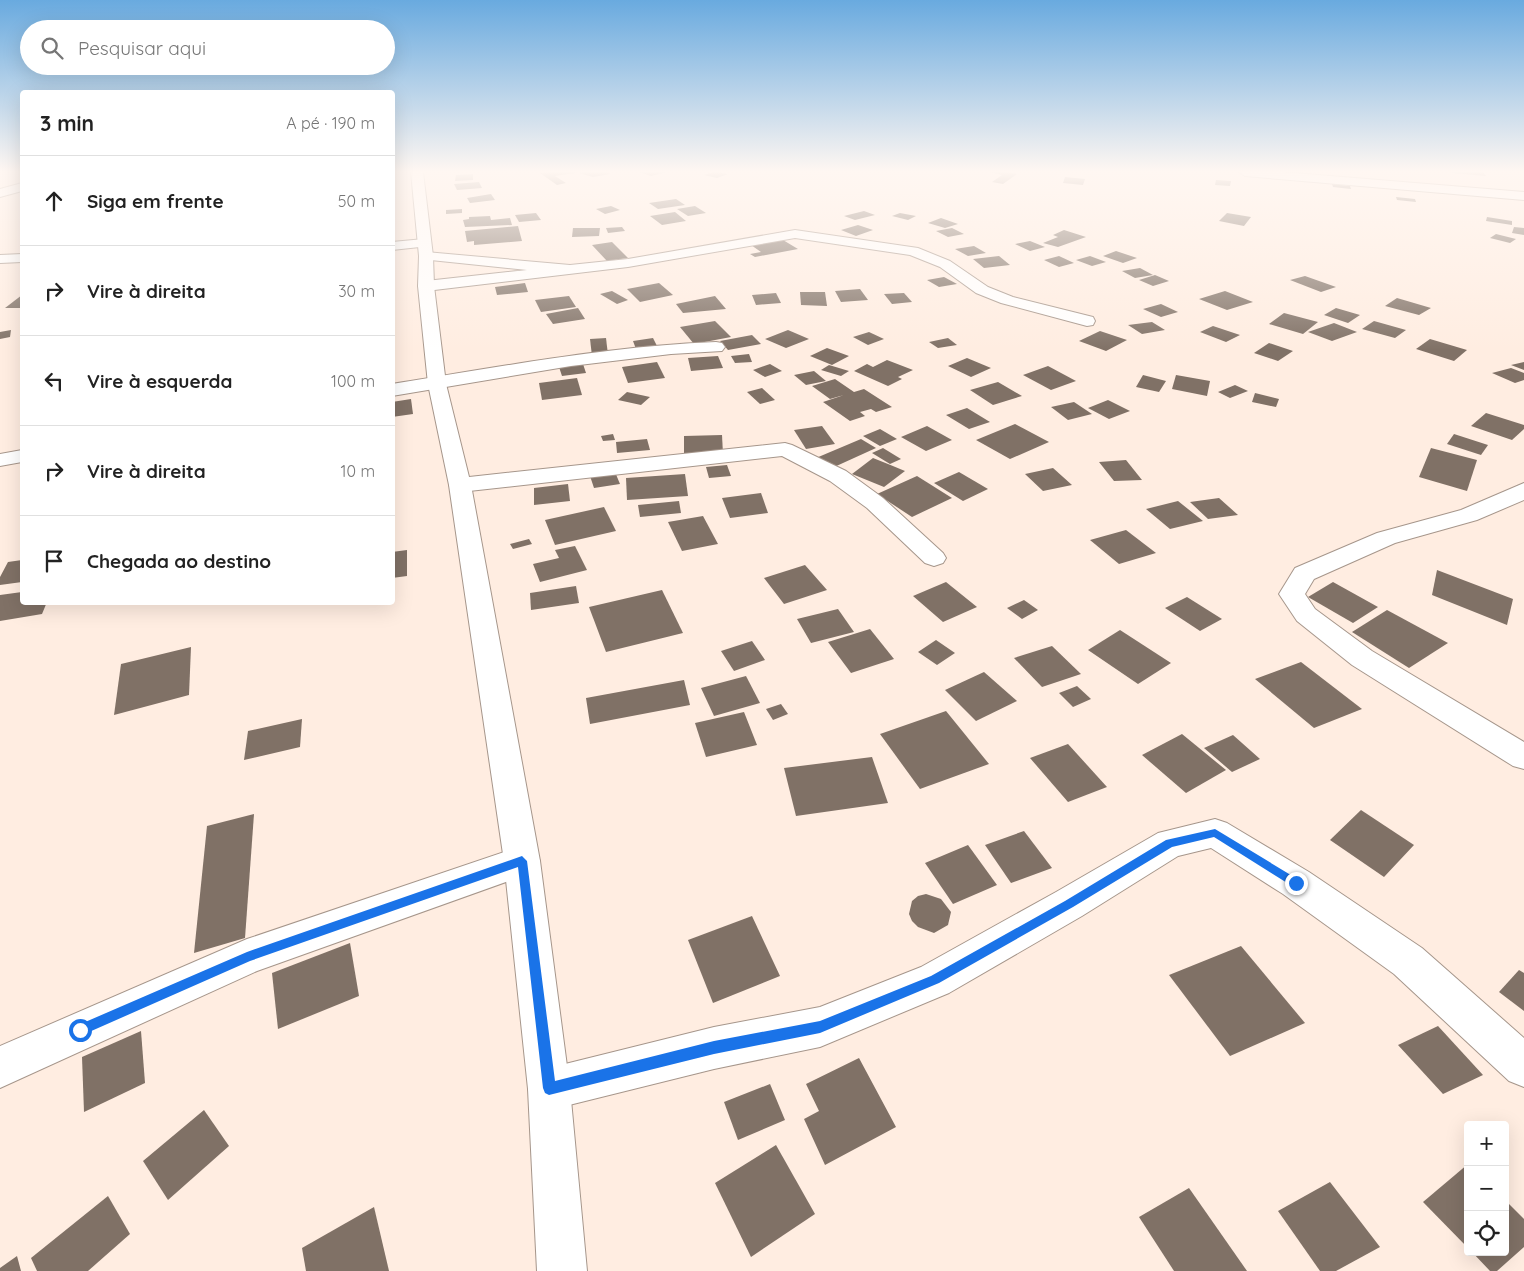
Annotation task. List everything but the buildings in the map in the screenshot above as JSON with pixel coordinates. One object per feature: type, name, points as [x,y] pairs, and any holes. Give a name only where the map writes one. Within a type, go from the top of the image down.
[{"type":"main road","points":[[423,231],[426,286],[436,384],[460,485],[522,861],[549,1088],[562,1271]]},
{"type":"main road","points":[[426,286],[628,263],[795,234],[828,237],[912,251],[945,264],[982,290],[1007,300],[1086,321]]},
{"type":"main road","points":[[395,246],[570,270]]},
{"type":"main road","points":[[0,259],[20,258]]},
{"type":"main road","points":[[395,390],[571,361],[671,348],[716,347]]},
{"type":"main road","points":[[460,485],[786,449],[838,476],[867,498],[934,558]]},
{"type":"main road","points":[[0,460],[20,456]]},
{"type":"main road","points":[[1524,490],[1520,494],[1470,515],[1386,538],[1304,574],[1292,594],[1306,615],[1362,658],[1524,757]]},
{"type":"main road","points":[[549,1088],[714,1048],[820,1027],[935,980],[1061,909],[1170,844],[1215,833],[1296,883],[1408,961],[1524,1066]]},
{"type":"main road","points":[[0,1067],[247,957],[522,861]]},
{"type":"route","points":[[80,1030],[247,957],[402,901],[522,861],[549,1088],[714,1048],[820,1027],[935,980],[1170,844],[1215,833],[1296,883]]}]
